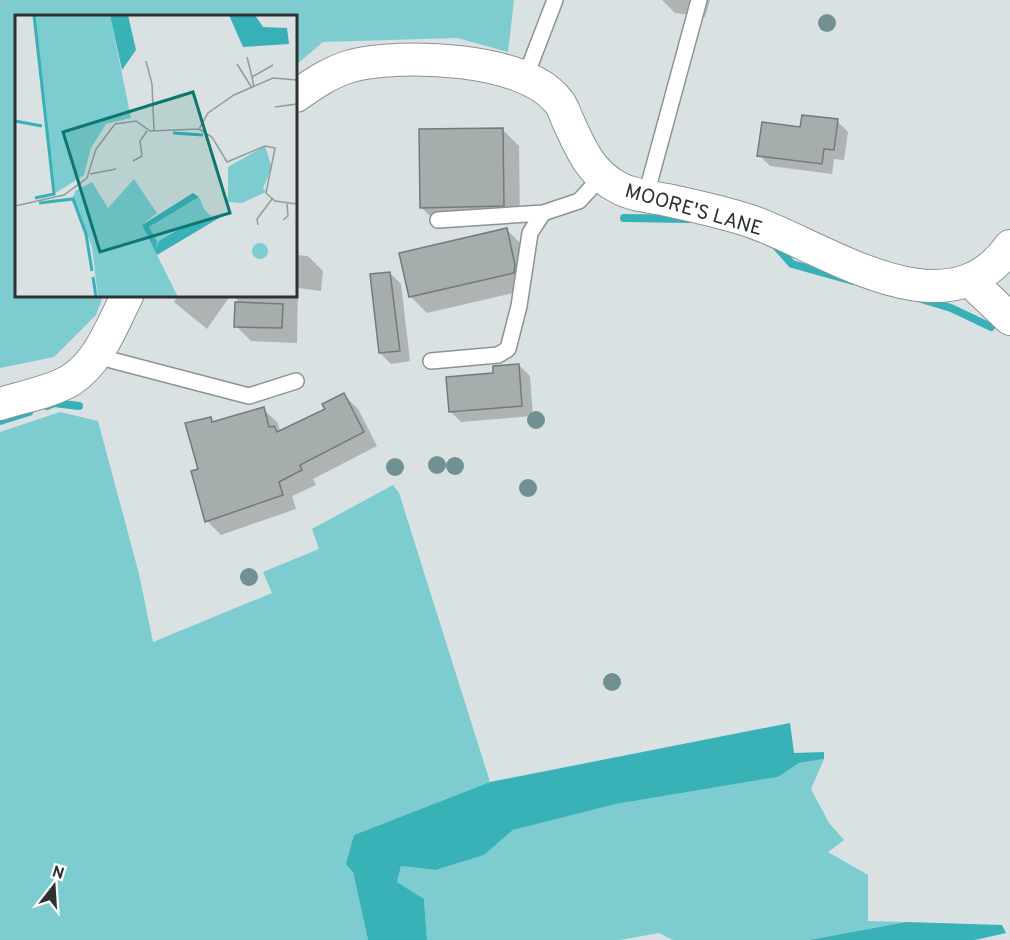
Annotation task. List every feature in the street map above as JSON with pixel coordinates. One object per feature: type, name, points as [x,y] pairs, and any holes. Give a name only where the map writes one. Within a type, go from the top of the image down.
[{"type":"street","name":"MOORE'S LANE","points":[[297,95],[319,80],[350,67],[385,60],[486,65],[525,78],[558,101],[586,160],[601,177],[621,189],[714,210],[753,222],[825,256],[902,282],[939,285],[969,280]]},
{"type":"street","points":[[1010,246],[1001,259],[969,280],[1010,319]]},
{"type":"street","points":[[0,404],[69,381],[96,356],[127,297]]},
{"type":"lane","points":[[525,78],[555,0]]},
{"type":"lane","points":[[646,195],[699,0]]},
{"type":"lane","points":[[438,220],[543,213],[579,201],[601,177]]},
{"type":"lane","points":[[431,361],[498,355],[508,349],[519,306],[530,233],[543,213]]},
{"type":"lane","points":[[96,356],[249,396],[296,381]]},
{"type":"shaded area","points":[[0,0],[514,0],[508,52],[457,38],[323,42],[297,64],[297,15],[15,15],[15,297],[103,297],[96,315],[54,357],[0,368]]},
{"type":"shaded area","points":[[60,412],[98,421],[139,574],[153,642],[272,593],[263,572],[319,549],[312,529],[393,485],[399,493],[490,782],[354,835],[353,872],[368,940],[0,940],[0,432]]},
{"type":"shaded area","points":[[790,723],[794,753],[824,752],[824,759],[799,763],[778,777],[616,804],[513,830],[484,855],[436,870],[401,866],[397,882],[424,899],[427,940],[368,940],[353,872],[346,864],[354,835],[490,782]]},
{"type":"shaded area","points":[[824,759],[811,789],[829,823],[844,840],[828,852],[868,875],[868,921],[906,922],[809,940],[673,940],[659,933],[620,940],[427,940],[424,899],[397,882],[401,866],[436,870],[484,855],[513,830],[616,804],[778,777],[799,763]]},
{"type":"shaded area","points":[[906,922],[1002,925],[1006,933],[975,940],[809,940]]},
{"type":"building","points":[[802,115],[838,119],[834,150],[824,149],[822,164],[757,156],[762,122],[800,127]]},
{"type":"building","points":[[503,128],[504,206],[420,208],[419,129]]},
{"type":"building","points":[[507,228],[515,265],[514,273],[409,297],[399,253]]},
{"type":"building","points":[[390,272],[400,351],[379,353],[370,274]]},
{"type":"building","points":[[235,302],[283,304],[282,328],[234,327]]},
{"type":"building","points":[[519,364],[522,406],[449,412],[446,377],[493,373],[493,366]]},
{"type":"building","points":[[344,393],[364,432],[300,465],[302,470],[279,482],[283,495],[205,522],[191,471],[198,469],[185,423],[211,417],[212,422],[264,407],[269,427],[274,426],[277,432],[325,409],[322,404]]},
{"type":"waterway","points":[[624,218],[690,219]]},
{"type":"waterway","points":[[775,245],[792,264],[853,281]]},
{"type":"waterway","points":[[918,298],[951,308],[991,327]]},
{"type":"waterway","points":[[47,406],[54,403],[79,406]]},
{"type":"waterway","points":[[0,421],[29,412]]}]
